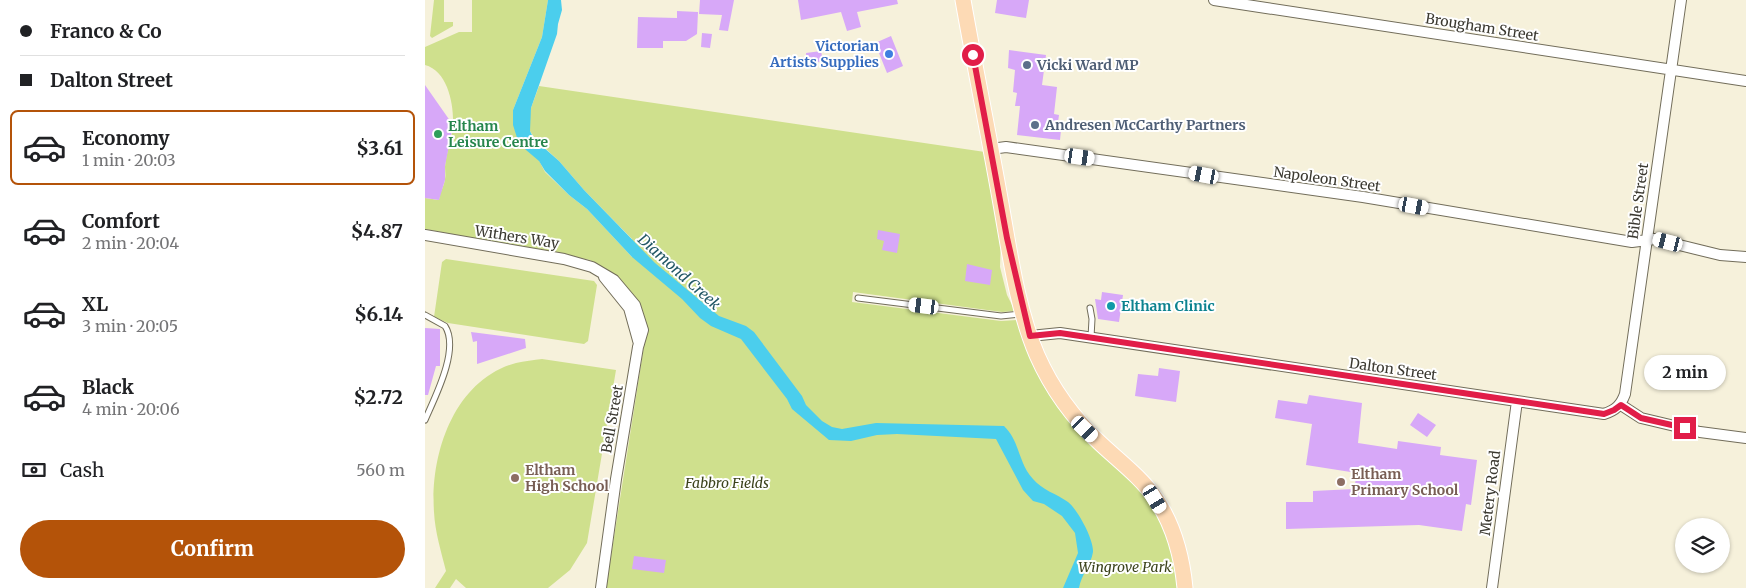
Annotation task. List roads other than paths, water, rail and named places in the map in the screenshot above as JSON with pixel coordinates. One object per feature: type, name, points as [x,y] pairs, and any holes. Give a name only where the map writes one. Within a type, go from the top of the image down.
[{"type":"main road","points":[[963,0],[1023,313],[1030,336],[1047,375],[1065,406],[1085,429],[1144,484],[1160,506],[1178,547],[1185,588]]},
{"type":"street","name":"Brougham Street","points":[[1214,0],[1746,81]]},
{"type":"street","name":"Bible Street","points":[[1621,405],[1625,394],[1681,0]]},
{"type":"street","name":"Napoleon Street","points":[[991,149],[1006,147],[1181,170],[1232,180],[1363,197],[1623,240],[1655,239],[1720,254],[1746,257]]},
{"type":"street","name":"Withers Way","points":[[425,235],[573,261],[603,274],[632,307]]},
{"type":"street","name":"Bell Street","points":[[601,588],[616,478],[643,330],[632,307]]},
{"type":"street","name":"Dalton Street","points":[[1030,336],[1049,333],[1091,338],[1604,414],[1621,405]]},
{"type":"street","name":"Metery Road","points":[[1492,588],[1517,401]]},
{"type":"street","points":[[1621,405],[1641,418],[1701,432],[1746,438]]},
{"type":"lane","points":[[858,298],[1001,316],[1023,313]]},
{"type":"lane","points":[[1090,308],[1092,319],[1091,338]]},
{"type":"lane","points":[[425,315],[445,326],[450,341],[445,371],[425,420]]},
{"type":"water","points":[[548,0],[561,0],[562,10],[557,34],[531,108],[530,131],[534,139],[559,161],[584,190],[655,263],[719,316],[746,326],[754,332],[802,396],[806,405],[822,421],[832,427],[842,429],[876,423],[1004,426],[1013,438],[1028,473],[1041,486],[1068,502],[1085,526],[1091,540],[1093,552],[1079,588],[1063,588],[1078,553],[1075,533],[1062,516],[1044,504],[1033,501],[1023,490],[996,439],[897,434],[877,435],[851,441],[829,440],[792,409],[787,399],[741,339],[711,326],[700,318],[682,299],[632,257],[587,209],[569,195],[545,171],[539,161],[519,144],[513,125],[513,110],[542,37]]},
{"type":"place","name":"Victorian Artists Supplies","points":[[889,54]]},
{"type":"place","name":"Vicki Ward MP","points":[[1027,65]]},
{"type":"place","name":"Andresen McCarthy Partners","points":[[1035,125]]},
{"type":"place","name":"Eltham Leisure Centre","points":[[438,134]]},
{"type":"place","name":"Eltham Clinic","points":[[1111,306]]},
{"type":"place","name":"Eltham High School","points":[[515,478]]},
{"type":"place","name":"Eltham Primary School","points":[[1341,482]]},
{"type":"water label","name":"Diamond Creek","points":[[679,272]]},
{"type":"park label","name":"Fabbro Fields","points":[[727,483]]},
{"type":"park label","name":"Wingrove Park","points":[[1125,567]]}]
